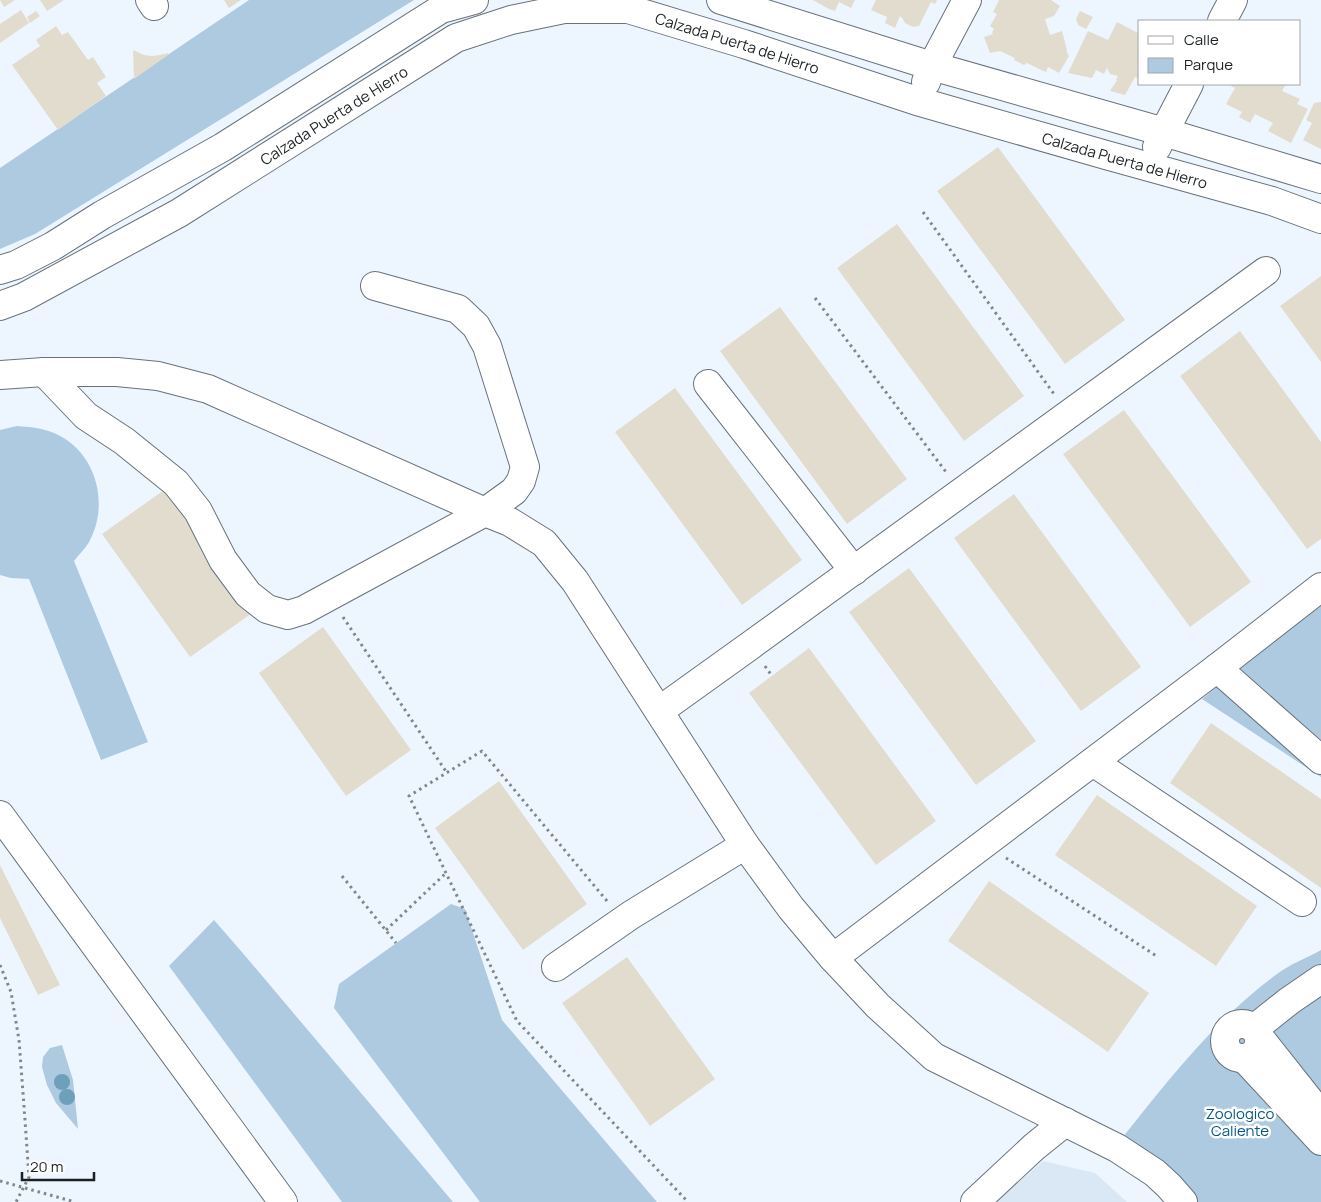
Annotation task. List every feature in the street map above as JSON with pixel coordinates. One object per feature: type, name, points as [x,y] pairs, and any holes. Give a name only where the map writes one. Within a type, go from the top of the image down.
[{"type":"street","points":[[0,270],[16,265],[53,246],[102,215],[223,147],[447,4],[474,0]]},
{"type":"street","points":[[721,0],[932,66],[1321,179]]},
{"type":"street","points":[[917,102],[932,66],[967,0]]},
{"type":"street","points":[[1223,20],[1233,0]]},
{"type":"street","name":"Calzada Puerta de Hierro","points":[[0,306],[24,298],[179,213],[456,38],[511,20],[564,9],[627,4],[917,102],[1272,201],[1321,219]]},
{"type":"street","points":[[1149,167],[1164,132],[1188,85]]},
{"type":"street","points":[[287,106],[305,133]]},
{"type":"street","points":[[658,711],[1266,272]]},
{"type":"street","points":[[44,372],[86,416],[124,441],[176,483],[198,511],[223,560],[248,594],[267,609],[288,615],[304,610],[485,512],[514,491],[521,481],[525,467],[487,346],[476,326],[458,310],[374,286]]},
{"type":"street","points":[[0,375],[44,372],[117,372],[158,376],[208,389],[510,522],[544,543],[575,581],[745,845],[792,908],[833,958],[878,1006],[934,1057],[1117,1148],[1154,1173],[1183,1202]]},
{"type":"street","points":[[708,384],[854,571]]},
{"type":"street","points":[[833,958],[1217,668],[1321,587]]},
{"type":"street","points":[[1217,668],[1321,760]]},
{"type":"street","points":[[1093,762],[1302,902]]},
{"type":"street","points":[[0,814],[283,1202]]},
{"type":"street","points":[[556,967],[631,915],[745,845]]},
{"type":"street","points":[[1253,1042],[1289,1001],[1321,979]]},
{"type":"street","points":[[1253,1042],[1321,1115]]},
{"type":"street","points":[[1253,1042],[1321,1141]]},
{"type":"street","points":[[975,1202],[1034,1147],[1065,1122]]},
{"type":"path","points":[[923,212],[1069,415]]},
{"type":"path","points":[[815,298],[961,493]]},
{"type":"path","points":[[329,596],[447,773]]},
{"type":"path","points":[[631,915],[620,913],[613,909],[482,752],[409,796],[517,1021],[688,1202]]},
{"type":"path","points":[[984,844],[1158,957]]},
{"type":"path","points":[[386,930],[446,873]]},
{"type":"path","points":[[342,876],[396,943]]},
{"type":"path","points":[[0,965],[11,992],[19,1040],[28,1177],[16,1202]]},
{"type":"path","points":[[0,1181],[75,1202]]},
{"type":"shaded area","points":[[1043,1161],[1095,1173],[1127,1202],[996,1202]]},
{"type":"green space","points":[[249,0],[414,0],[35,234],[0,249],[0,168]]},
{"type":"green space","points":[[17,426],[45,430],[68,441],[89,464],[95,479],[99,510],[96,525],[89,543],[74,561],[148,742],[101,760],[29,579],[0,575],[0,430]]},
{"type":"green space","points":[[1321,602],[1321,777],[1202,699]]},
{"type":"green space","points":[[451,904],[465,909],[502,1020],[657,1202],[480,1202],[334,1008],[339,984]]},
{"type":"green space","points":[[214,920],[453,1202],[342,1202],[169,966]]},
{"type":"green space","name":"Zoologico Caliente","points":[[1321,950],[1321,1202],[1184,1202],[1116,1146],[1191,1054],[1232,1012],[1282,970]]},
{"type":"green space","points":[[62,1045],[73,1080],[78,1129],[56,1103],[47,1085],[42,1067],[43,1057],[50,1048]]},
{"type":"building","points":[[0,0],[15,0],[4,7]]},
{"type":"building","points":[[40,0],[64,0],[47,11]]},
{"type":"building","points":[[224,0],[241,0],[229,8]]},
{"type":"building","points":[[813,0],[855,0],[851,8],[839,2],[835,11]]},
{"type":"building","points":[[876,0],[937,0],[935,4],[931,2],[919,26],[913,27],[905,23],[900,16],[895,28],[885,23],[887,17],[871,10]]},
{"type":"building","points":[[999,0],[1051,0],[1060,6],[1054,16],[1045,19],[1050,35],[1062,31],[1069,56],[1059,73],[1048,67],[1046,72],[1027,63],[1024,65],[1014,60],[1015,58],[1000,51],[990,53],[984,37],[993,34],[994,29],[990,26],[997,14],[993,12]]},
{"type":"building","points":[[21,10],[29,23],[0,43],[0,24]]},
{"type":"building","points":[[36,11],[40,16],[30,23],[27,17]]},
{"type":"building","points":[[1080,11],[1093,17],[1086,29],[1078,25],[1076,19]]},
{"type":"building","points":[[1117,22],[1138,33],[1138,78],[1135,77],[1125,95],[1110,91],[1118,76],[1110,74],[1107,68],[1104,74],[1096,70],[1092,78],[1068,73],[1088,31],[1108,40]]},
{"type":"building","points":[[56,26],[62,35],[68,32],[88,60],[93,57],[106,77],[97,83],[106,96],[58,130],[12,65],[40,46],[36,40]]},
{"type":"building","points":[[133,50],[144,55],[152,56],[168,53],[168,55],[134,79]]},
{"type":"building","points":[[1285,85],[1282,91],[1300,99],[1297,104],[1308,109],[1291,143],[1268,131],[1273,123],[1255,114],[1250,123],[1239,117],[1242,112],[1226,104],[1235,88],[1231,86]]},
{"type":"building","points":[[1321,102],[1321,149],[1303,140],[1312,123],[1306,120],[1314,103]]},
{"type":"building","points":[[998,147],[1125,320],[1065,364],[937,191]]},
{"type":"building","points":[[897,224],[1024,396],[964,441],[837,268]]},
{"type":"building","points":[[1321,276],[1321,362],[1280,306]]},
{"type":"building","points":[[780,307],[907,479],[847,524],[720,351]]},
{"type":"building","points":[[1240,331],[1321,442],[1321,539],[1307,549],[1180,376]]},
{"type":"building","points":[[675,388],[802,560],[742,605],[615,432]]},
{"type":"building","points":[[1124,410],[1251,582],[1190,627],[1063,454]]},
{"type":"building","points":[[167,488],[255,611],[190,657],[102,534]]},
{"type":"building","points":[[1014,494],[1141,667],[1081,711],[954,538]]},
{"type":"building","points":[[909,568],[1036,741],[976,785],[849,612]]},
{"type":"building","points":[[323,627],[411,750],[346,796],[259,673]]},
{"type":"building","points":[[809,648],[936,821],[876,865],[749,693]]},
{"type":"building","points":[[1211,723],[1321,799],[1321,888],[1170,783]]},
{"type":"building","points":[[499,781],[587,904],[523,950],[435,828]]},
{"type":"building","points":[[1097,795],[1257,906],[1216,966],[1055,855]]},
{"type":"building","points":[[0,865],[60,985],[38,995],[0,918]]},
{"type":"building","points":[[989,881],[1149,993],[1108,1052],[948,941]]},
{"type":"building","points":[[627,957],[715,1079],[650,1126],[562,1003]]}]
